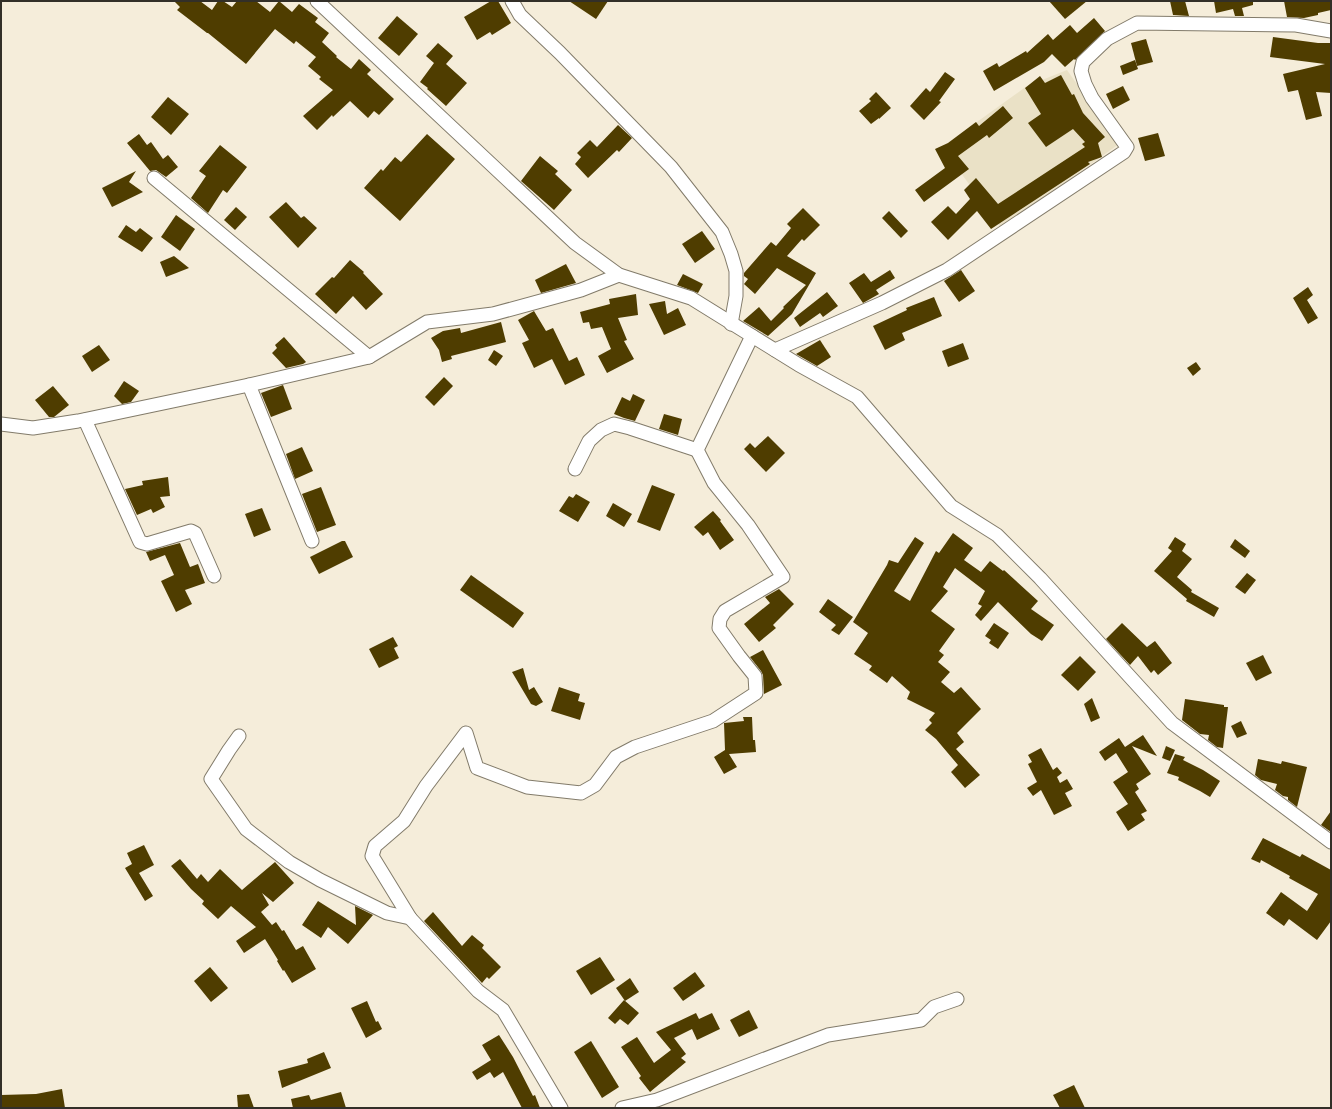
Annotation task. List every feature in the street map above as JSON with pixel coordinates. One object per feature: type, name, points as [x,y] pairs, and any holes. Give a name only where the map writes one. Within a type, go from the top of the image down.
[{"type":"street","points":[[317,1],[575,242],[619,276],[691,298],[731,324],[857,397],[951,506],[997,535],[1040,578],[1172,723],[1331,842]]},
{"type":"street","points":[[512,1],[520,15],[560,53],[670,167],[722,232],[732,254],[736,271],[736,296],[731,324]]},
{"type":"street","points":[[775,350],[882,303],[947,270],[1124,152],[1127,147],[1092,98],[1080,71],[1083,62],[1107,39],[1136,23],[1296,25],[1331,31]]},
{"type":"street","points":[[154,178],[369,357]]},
{"type":"street","points":[[1,424],[33,428],[85,420],[249,385],[369,357],[427,322],[493,314],[581,290],[619,276]]},
{"type":"street","points":[[697,450],[752,336]]},
{"type":"street","points":[[249,385],[312,541]]},
{"type":"street","points":[[85,420],[140,542],[147,544],[191,531],[195,533],[214,576]]},
{"type":"street","points":[[561,1108],[503,1010],[478,991],[410,918],[372,856],[375,846],[404,822],[426,786],[466,733],[477,768],[527,787],[581,793],[596,785],[616,757],[635,747],[713,721],[756,693],[755,676],[719,628],[720,619],[726,610],[783,577],[748,525],[714,484],[697,450],[614,424],[601,430],[589,441],[575,469]]},
{"type":"street","points":[[239,736],[211,779],[246,829],[289,862],[320,880],[387,914],[410,918]]},
{"type":"street","points":[[622,1108],[657,1100],[828,1035],[921,1020],[934,1007],[957,999]]},
{"type":"shaded area","points":[[1067,70],[1119,144],[1001,228],[942,147],[1027,86]]},
{"type":"building","points":[[174,1],[200,1],[212,10],[218,1],[223,1],[232,7],[237,1],[256,1],[270,12],[279,1],[292,12],[299,4],[318,18],[315,22],[329,33],[322,42],[337,56],[336,57],[351,69],[359,59],[371,70],[367,74],[394,99],[379,115],[374,111],[368,118],[350,101],[333,117],[332,115],[317,130],[303,116],[333,90],[319,79],[321,77],[308,66],[316,57],[296,41],[294,44],[275,29],[246,64],[177,10],[180,7]]},
{"type":"building","points":[[491,1],[498,1],[511,23],[492,35],[490,32],[477,40],[464,17]]},
{"type":"building","points":[[569,1],[608,1],[596,19]]},
{"type":"building","points":[[1049,1],[1087,1],[1065,19]]},
{"type":"building","points":[[1170,1],[1185,1],[1189,16],[1173,15]]},
{"type":"building","points":[[1214,1],[1253,1],[1253,5],[1242,8],[1244,16],[1235,16],[1233,9],[1216,13]]},
{"type":"building","points":[[1284,1],[1331,1],[1331,10],[1304,18],[1287,17]]},
{"type":"building","points":[[397,16],[418,34],[399,56],[378,38]]},
{"type":"building","points":[[1094,18],[1105,31],[1075,60],[1074,59],[1065,67],[1052,54],[1044,62],[994,91],[983,71],[997,63],[999,67],[1026,51],[1027,53],[1048,34],[1053,40],[1070,25],[1077,33]]},
{"type":"building","points":[[1273,37],[1318,43],[1331,43],[1331,93],[1316,92],[1322,116],[1306,120],[1298,90],[1288,92],[1283,74],[1325,64],[1270,57]]},
{"type":"building","points":[[1146,39],[1153,62],[1137,66],[1131,43]]},
{"type":"building","points":[[438,43],[453,56],[446,64],[467,83],[446,106],[420,82],[434,63],[426,56]]},
{"type":"building","points":[[1135,60],[1138,69],[1123,75],[1120,66]]},
{"type":"building","points":[[945,72],[955,79],[939,101],[941,102],[924,120],[910,106],[926,88],[930,92]]},
{"type":"building","points":[[1061,75],[1072,95],[1074,94],[1083,113],[1105,137],[1098,143],[1102,157],[1088,162],[1090,164],[991,229],[977,211],[948,240],[931,222],[948,206],[956,214],[970,199],[964,190],[976,178],[998,204],[1085,147],[1082,144],[1085,142],[1073,129],[1046,147],[1028,123],[1041,114],[1025,88],[1040,76],[1045,83]]},
{"type":"building","points":[[1123,86],[1130,100],[1113,109],[1106,94]]},
{"type":"building","points":[[876,92],[891,108],[871,124],[859,111],[871,101],[869,99]]},
{"type":"building","points":[[168,97],[189,114],[171,135],[151,117]]},
{"type":"building","points":[[1003,106],[1013,118],[989,138],[987,135],[958,156],[969,169],[924,202],[915,190],[945,168],[935,149],[948,143],[976,122],[979,126]]},
{"type":"building","points":[[618,125],[632,138],[619,152],[617,150],[588,178],[575,164],[581,157],[577,153],[590,140],[597,147]]},
{"type":"building","points":[[1158,133],[1165,156],[1145,161],[1138,138]]},
{"type":"building","points":[[139,134],[147,145],[151,142],[163,159],[168,155],[178,167],[166,177],[156,170],[150,171],[127,143]]},
{"type":"building","points":[[427,134],[455,159],[400,221],[364,188],[381,169],[383,171],[395,157],[401,162]]},
{"type":"building","points":[[220,145],[247,167],[227,193],[223,190],[208,213],[191,198],[206,176],[199,171]]},
{"type":"building","points":[[540,156],[558,171],[555,174],[572,190],[554,210],[521,181]]},
{"type":"building","points":[[136,171],[129,182],[143,192],[112,207],[102,188]]},
{"type":"building","points":[[286,202],[301,218],[304,216],[317,228],[298,248],[269,217]]},
{"type":"building","points":[[236,207],[247,217],[235,230],[224,220]]},
{"type":"building","points":[[803,208],[820,225],[804,241],[802,239],[787,256],[816,273],[792,314],[768,336],[743,321],[759,307],[771,321],[806,285],[777,268],[755,294],[744,284],[748,279],[744,276],[744,273],[771,242],[776,246],[791,228],[787,224]]},
{"type":"building","points":[[889,211],[908,231],[901,238],[882,218]]},
{"type":"building","points":[[176,215],[195,229],[180,251],[161,237]]},
{"type":"building","points":[[126,225],[136,232],[140,228],[153,238],[142,252],[118,237]]},
{"type":"building","points":[[702,231],[715,249],[695,263],[682,244]]},
{"type":"building","points":[[174,256],[189,268],[166,277],[160,262]]},
{"type":"building","points":[[350,260],[364,272],[363,273],[383,294],[366,310],[353,296],[336,314],[315,294],[332,277],[334,278]]},
{"type":"building","points":[[566,264],[576,283],[541,293],[535,280]]},
{"type":"building","points":[[890,270],[895,278],[876,290],[879,294],[863,303],[849,283],[864,273],[871,282]]},
{"type":"building","points":[[961,270],[975,291],[959,302],[944,281]]},
{"type":"building","points":[[683,274],[703,284],[698,293],[677,285]]},
{"type":"building","points":[[1308,287],[1313,295],[1307,300],[1318,318],[1308,324],[1293,298]]},
{"type":"building","points":[[827,292],[838,306],[823,317],[820,313],[800,327],[794,318]]},
{"type":"building","points":[[636,294],[638,315],[618,318],[627,340],[624,341],[634,359],[607,373],[598,356],[611,349],[602,327],[591,329],[589,322],[583,323],[580,312],[610,304],[609,299]]},
{"type":"building","points":[[934,297],[942,316],[902,333],[905,340],[885,350],[873,326],[907,310],[906,308]]},
{"type":"building","points":[[665,301],[667,314],[678,308],[686,325],[664,335],[649,304]]},
{"type":"building","points":[[534,311],[546,331],[553,328],[569,361],[577,357],[585,375],[565,385],[552,359],[534,368],[522,343],[529,340],[518,320]]},
{"type":"building","points":[[501,322],[506,342],[451,356],[452,359],[442,362],[439,350],[431,338],[443,331],[460,328],[461,333]]},
{"type":"building","points":[[284,337],[306,362],[286,368],[272,353],[277,348],[275,345]]},
{"type":"building","points":[[820,340],[831,357],[817,366],[796,354]]},
{"type":"building","points":[[963,343],[969,359],[948,367],[942,351]]},
{"type":"building","points":[[99,345],[110,360],[92,372],[82,356]]},
{"type":"building","points":[[494,350],[503,356],[496,366],[488,360]]},
{"type":"building","points":[[1196,362],[1201,369],[1193,376],[1187,368]]},
{"type":"building","points":[[444,377],[453,386],[434,406],[425,397]]},
{"type":"building","points":[[124,381],[139,391],[131,402],[122,404],[114,396]]},
{"type":"building","points":[[283,385],[292,409],[271,417],[261,393]]},
{"type":"building","points":[[53,386],[69,405],[54,417],[49,417],[35,400]]},
{"type":"building","points":[[633,394],[645,400],[635,421],[614,414],[622,397],[630,401]]},
{"type":"building","points":[[664,414],[682,419],[678,435],[659,429]]},
{"type":"building","points":[[768,436],[785,453],[766,472],[744,449],[750,443],[755,448]]},
{"type":"building","points":[[302,447],[313,471],[295,479],[286,454]]},
{"type":"building","points":[[168,477],[170,496],[160,497],[165,507],[153,513],[151,509],[137,515],[125,489],[143,485],[142,481]]},
{"type":"building","points":[[652,485],[675,494],[660,531],[637,522]]},
{"type":"building","points":[[321,487],[336,525],[317,532],[302,494]]},
{"type":"building","points":[[576,494],[590,502],[578,522],[559,511],[569,496],[573,498]]},
{"type":"building","points":[[613,503],[632,514],[624,527],[606,516]]},
{"type":"building","points":[[262,508],[271,530],[254,537],[245,514]]},
{"type":"building","points":[[713,511],[721,520],[720,521],[734,540],[720,550],[708,532],[703,536],[694,527]]},
{"type":"building","points":[[953,533],[973,548],[964,560],[981,572],[990,561],[1003,571],[1004,570],[1038,601],[1031,609],[1054,625],[1042,641],[1031,634],[998,602],[981,621],[975,615],[982,606],[978,604],[985,591],[955,568],[943,587],[948,591],[931,611],[955,629],[939,651],[944,655],[938,662],[950,672],[941,682],[954,693],[961,687],[981,709],[957,733],[964,742],[956,749],[980,775],[965,788],[951,772],[958,765],[936,739],[925,730],[932,723],[929,720],[935,713],[907,699],[910,692],[892,676],[887,683],[869,670],[872,666],[854,654],[868,633],[853,622],[889,560],[898,563],[915,537],[924,543],[894,591],[910,601],[936,551],[939,553]]},
{"type":"building","points":[[1175,537],[1186,544],[1182,551],[1192,559],[1177,577],[1192,590],[1191,592],[1219,608],[1214,617],[1186,601],[1187,599],[1154,571],[1172,551],[1168,548]]},
{"type":"building","points":[[1235,539],[1250,551],[1245,558],[1230,547]]},
{"type":"building","points":[[342,541],[345,541],[353,557],[319,574],[310,557]]},
{"type":"building","points":[[180,543],[190,567],[198,564],[205,583],[185,590],[192,604],[176,612],[161,581],[174,575],[165,555],[150,561],[146,552]]},
{"type":"building","points":[[1247,573],[1256,580],[1245,594],[1235,587]]},
{"type":"building","points":[[471,575],[524,613],[513,628],[460,590]]},
{"type":"building","points":[[779,589],[794,604],[773,625],[776,628],[759,642],[744,624],[770,603],[765,597]]},
{"type":"building","points":[[828,599],[853,617],[839,635],[831,630],[836,625],[819,612]]},
{"type":"building","points":[[994,623],[1009,633],[998,649],[989,643],[991,640],[985,636]]},
{"type":"building","points":[[1122,623],[1147,647],[1155,641],[1172,663],[1158,675],[1154,670],[1151,673],[1138,656],[1130,665],[1106,639]]},
{"type":"building","points":[[393,637],[398,646],[394,648],[399,658],[379,668],[369,649]]},
{"type":"building","points":[[763,650],[782,685],[764,694],[763,675],[750,657]]},
{"type":"building","points":[[1263,655],[1272,673],[1256,681],[1246,663]]},
{"type":"building","points":[[1080,656],[1096,672],[1078,691],[1061,675]]},
{"type":"building","points":[[523,668],[529,690],[534,687],[543,702],[536,706],[531,704],[512,672]]},
{"type":"building","points":[[559,687],[580,694],[578,701],[585,703],[580,720],[551,711]]},
{"type":"building","points":[[1092,698],[1100,718],[1091,722],[1084,704]]},
{"type":"building","points":[[1185,699],[1224,705],[1224,707],[1228,707],[1223,748],[1217,747],[1208,740],[1209,735],[1200,734],[1182,720]]},
{"type":"building","points":[[743,717],[752,717],[753,740],[755,740],[756,752],[729,754],[737,767],[724,774],[714,757],[725,750],[724,723],[744,721]]},
{"type":"building","points":[[1241,721],[1247,734],[1237,738],[1231,726]]},
{"type":"building","points":[[1143,735],[1157,756],[1132,746],[1151,774],[1136,784],[1139,789],[1135,792],[1147,811],[1141,814],[1145,820],[1128,831],[1116,812],[1128,804],[1113,782],[1128,772],[1116,753],[1105,761],[1099,752],[1119,738],[1125,747]]},
{"type":"building","points":[[1166,746],[1175,750],[1170,761],[1162,758]]},
{"type":"building","points":[[1041,748],[1053,770],[1057,767],[1062,773],[1057,777],[1060,783],[1067,779],[1073,789],[1065,793],[1072,806],[1054,815],[1041,790],[1033,796],[1027,788],[1037,782],[1028,764],[1032,762],[1028,755]]},
{"type":"building","points":[[1175,754],[1185,757],[1183,760],[1220,781],[1210,797],[1178,780],[1179,777],[1167,773]]},
{"type":"building","points":[[1258,759],[1281,764],[1282,761],[1307,767],[1297,807],[1288,800],[1288,797],[1283,796],[1275,790],[1277,784],[1261,780],[1255,775]]},
{"type":"building","points":[[1331,811],[1331,832],[1321,825]]},
{"type":"building","points":[[1263,838],[1300,857],[1302,854],[1331,870],[1331,921],[1317,940],[1289,919],[1284,926],[1266,913],[1281,892],[1307,911],[1318,894],[1261,860],[1260,863],[1251,859]]},
{"type":"building","points":[[144,845],[154,865],[139,873],[153,896],[145,901],[125,868],[132,864],[127,853]]},
{"type":"building","points":[[180,859],[197,879],[201,874],[208,882],[220,869],[242,890],[275,862],[294,883],[273,902],[262,893],[269,905],[261,912],[272,925],[276,922],[282,931],[284,930],[296,950],[303,946],[316,969],[292,983],[284,970],[283,971],[265,939],[244,953],[236,941],[256,927],[231,906],[218,919],[202,904],[204,901],[191,889],[171,866]]},
{"type":"building","points":[[318,901],[356,925],[355,906],[373,915],[348,944],[328,927],[321,938],[302,925]]},
{"type":"building","points":[[433,912],[462,946],[472,935],[484,945],[482,948],[501,967],[489,979],[487,977],[482,983],[424,921]]},
{"type":"building","points":[[600,957],[615,980],[591,995],[576,971]]},
{"type":"building","points":[[210,967],[228,988],[211,1002],[194,981]]},
{"type":"building","points":[[695,972],[705,986],[683,1001],[673,988]]},
{"type":"building","points":[[630,978],[639,992],[625,1001],[616,988]]},
{"type":"building","points":[[624,1000],[639,1013],[628,1025],[620,1019],[615,1024],[608,1018]]},
{"type":"building","points":[[367,1001],[376,1022],[378,1021],[382,1029],[366,1038],[351,1008]]},
{"type":"building","points":[[749,1010],[758,1028],[739,1037],[730,1020]]},
{"type":"building","points":[[696,1013],[699,1019],[712,1013],[720,1029],[697,1040],[692,1029],[674,1038],[686,1054],[681,1058],[686,1062],[650,1092],[639,1078],[641,1076],[621,1047],[637,1037],[654,1063],[671,1050],[656,1032]]},
{"type":"building","points":[[499,1035],[513,1057],[533,1096],[535,1095],[540,1108],[522,1108],[503,1072],[494,1078],[490,1072],[477,1080],[472,1072],[491,1060],[482,1045]]},
{"type":"building","points":[[591,1041],[619,1087],[602,1098],[574,1052]]},
{"type":"building","points":[[324,1052],[331,1068],[282,1088],[278,1071],[308,1063],[307,1059]]},
{"type":"building","points":[[1074,1085],[1085,1108],[1060,1108],[1053,1095]]},
{"type":"building","points":[[62,1089],[65,1108],[1,1108],[1,1095],[36,1094]]},
{"type":"building","points":[[341,1092],[346,1108],[293,1108],[291,1099],[309,1095],[311,1100]]},
{"type":"building","points":[[249,1094],[254,1108],[238,1108],[237,1095]]}]
